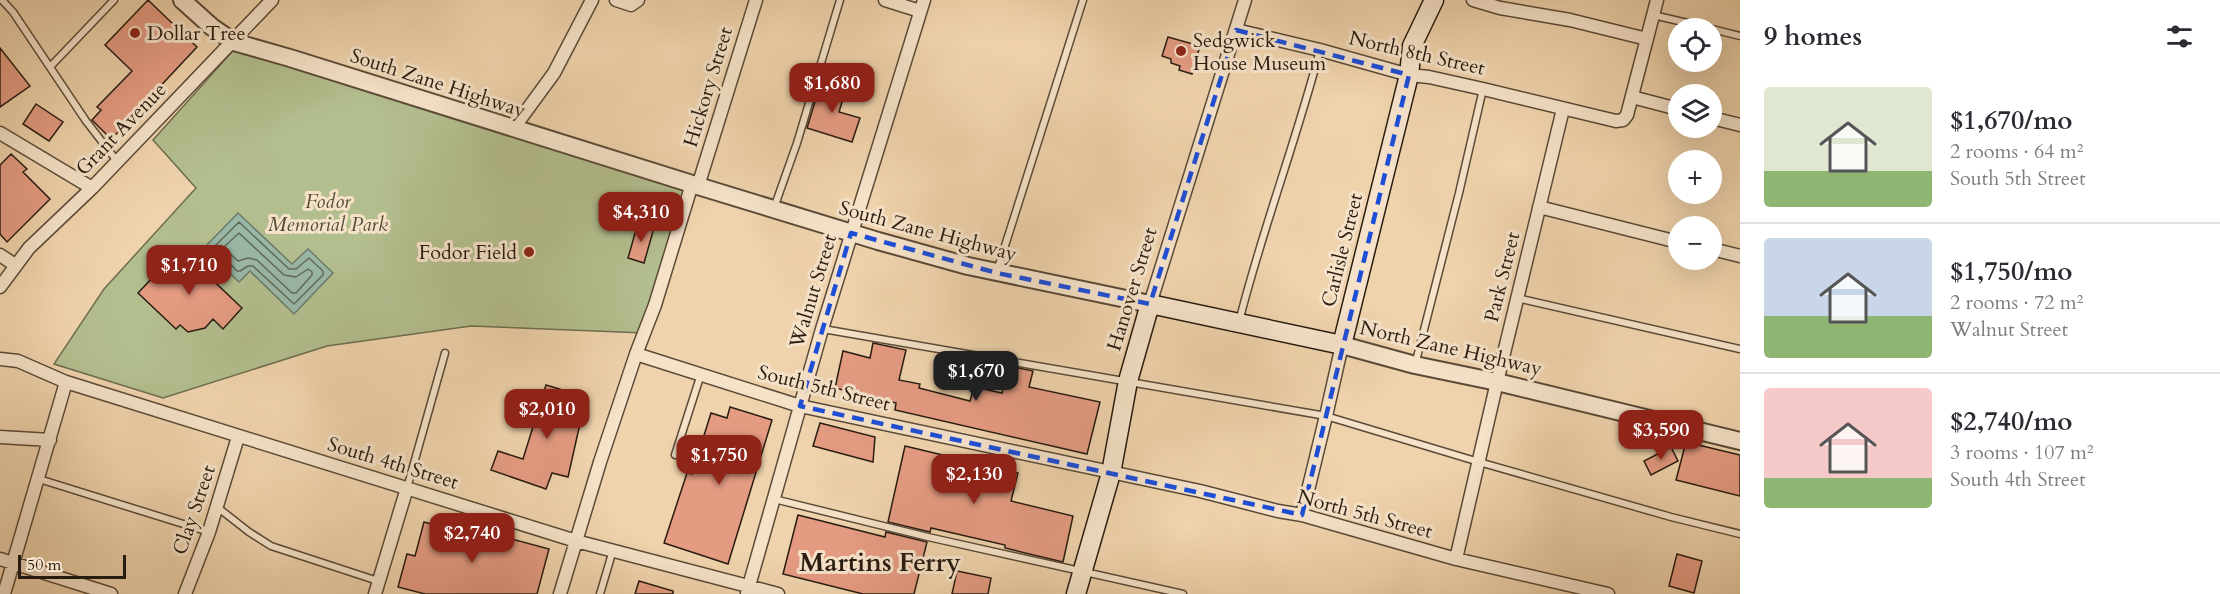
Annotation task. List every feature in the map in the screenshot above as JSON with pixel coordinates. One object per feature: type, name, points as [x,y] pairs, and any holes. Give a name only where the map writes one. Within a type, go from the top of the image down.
[{"type":"main road","name":"Carlisle Street","points":[[1342,345],[1409,75],[1412,46],[1434,0]]},
{"type":"main road","name":"North Zane Highway","points":[[1150,304],[1238,325],[1342,345]]},
{"type":"main road","name":"Hanover Street","points":[[1076,594],[1111,473],[1128,381],[1150,304]]},
{"type":"street","name":"South Zane Highway","points":[[182,0],[212,27],[234,42],[851,233],[997,273],[1150,304]]},
{"type":"street","name":"Grant Avenue","points":[[0,287],[29,248],[92,188],[272,0]]},
{"type":"street","points":[[513,129],[554,73],[592,0]]},
{"type":"street","points":[[616,0],[631,5],[638,0]]},
{"type":"street","name":"Hickory Street","points":[[560,594],[636,354],[655,305],[756,0]]},
{"type":"street","points":[[885,0],[922,5]]},
{"type":"street","name":"Hanover Street","points":[[1150,304],[1245,0]]},
{"type":"street","points":[[1473,0],[1500,8],[1570,20],[1647,39]]},
{"type":"street","points":[[1657,0],[1632,97],[1668,106]]},
{"type":"street","name":"Walnut Street","points":[[748,590],[822,328],[922,5]]},
{"type":"street","name":"North 8th Street","points":[[1236,30],[1409,75],[1483,89],[1611,121],[1623,120],[1632,97]]},
{"type":"street","name":"Park Street","points":[[1456,559],[1563,109]]},
{"type":"street","points":[[1722,120],[1740,125]]},
{"type":"street","points":[[0,133],[92,188]]},
{"type":"street","points":[[1539,207],[1668,239]]},
{"type":"street","points":[[1722,252],[1740,256]]},
{"type":"street","points":[[0,255],[15,265]]},
{"type":"street","name":"North Zane Highway","points":[[1342,345],[1415,365],[1497,382],[1740,441]]},
{"type":"street","name":"Carlisle Street","points":[[1302,515],[1342,345]]},
{"type":"street","name":"South 5th Street","points":[[636,354],[800,406],[1111,473]]},
{"type":"street","name":"South 4th Street","points":[[0,358],[18,361],[66,382],[238,437],[576,541],[748,590],[778,594]]},
{"type":"street","points":[[4,594],[51,440],[66,382]]},
{"type":"street","points":[[0,437],[51,440]]},
{"type":"street","name":"Clay Street","points":[[185,594],[209,532],[238,437]]},
{"type":"street","name":"North 5th Street","points":[[1111,473],[1302,515],[1456,559],[1608,594]]},
{"type":"street","points":[[377,588],[407,488]]},
{"type":"street","points":[[0,559],[111,594]]},
{"type":"lane","points":[[2,0],[13,12],[86,121],[117,160]]},
{"type":"lane","points":[[50,67],[114,0]]},
{"type":"lane","points":[[773,209],[797,142],[840,0]]},
{"type":"lane","points":[[997,273],[1083,0]]},
{"type":"lane","points":[[1653,15],[1668,19]]},
{"type":"lane","points":[[1722,32],[1740,36]]},
{"type":"lane","points":[[1238,325],[1320,50]]},
{"type":"lane","points":[[1415,365],[1483,89]]},
{"type":"lane","points":[[1517,298],[1740,350]]},
{"type":"lane","points":[[822,328],[1326,416],[1671,517],[1740,534]]},
{"type":"lane","points":[[407,488],[445,353]]},
{"type":"lane","points":[[675,455],[701,375]]},
{"type":"lane","points":[[39,479],[209,532]]},
{"type":"lane","points":[[774,499],[928,537],[1183,594]]},
{"type":"lane","points":[[217,507],[271,546],[377,588]]},
{"type":"lane","points":[[600,594],[613,550]]},
{"type":"highlighted area","points":[[1236,30],[1409,75],[1302,515],[800,406],[851,233],[997,273],[1150,304]]},
{"type":"green space","name":"Fodor Memorial Park","points":[[239,44],[690,192],[644,333],[471,326],[327,346],[163,398],[54,364],[104,289],[196,188],[153,140]]},
{"type":"water","points":[[238,213],[292,264],[308,249],[333,273],[294,314],[250,271],[239,282],[204,248]]},
{"type":"building","points":[[148,0],[197,47],[153,94],[155,96],[111,139],[92,120],[101,110],[97,107],[132,71],[105,45]]},
{"type":"building","name":"Sedgwick House Museum","points":[[1168,37],[1200,46],[1192,74],[1179,70],[1180,66],[1162,56]]},
{"type":"building","points":[[0,48],[30,86],[0,107]]},
{"type":"building","points":[[821,82],[846,89],[839,112],[860,118],[852,142],[807,128]]},
{"type":"building","points":[[36,104],[63,122],[49,141],[23,124]]},
{"type":"building","points":[[11,154],[27,169],[23,172],[50,199],[7,242],[0,234],[0,165]]},
{"type":"building","points":[[638,223],[654,228],[644,263],[628,258]]},
{"type":"building","points":[[180,249],[242,308],[223,329],[213,319],[205,328],[188,332],[180,325],[176,329],[138,293]]},
{"type":"building","points":[[873,343],[906,350],[899,380],[920,384],[919,388],[970,401],[974,387],[1002,393],[1008,366],[1033,371],[1029,387],[1100,402],[1087,454],[895,410],[896,403],[835,388],[843,351],[870,358]]},
{"type":"building","points":[[546,385],[586,397],[568,477],[552,473],[546,489],[491,470],[498,451],[523,459]]},
{"type":"building","points":[[730,407],[772,420],[728,564],[664,543],[687,473],[692,474],[711,413],[727,418]]},
{"type":"building","points":[[820,423],[875,437],[873,462],[813,446]]},
{"type":"building","points":[[1686,442],[1740,455],[1740,496],[1676,480]]},
{"type":"building","points":[[905,446],[1018,473],[1011,501],[1073,516],[1063,562],[1005,548],[1005,545],[931,528],[930,532],[888,522]]},
{"type":"building","points":[[1671,447],[1678,461],[1651,475],[1644,461]]},
{"type":"building","points":[[798,515],[885,537],[886,532],[927,542],[914,594],[863,594],[783,574]]},
{"type":"building","points":[[424,522],[453,530],[455,524],[549,549],[537,594],[425,594],[398,587],[407,554],[415,556]]},
{"type":"building","points":[[1677,554],[1702,561],[1694,593],[1669,586]]},
{"type":"building","points":[[957,571],[991,578],[988,594],[952,594]]},
{"type":"building","points":[[639,581],[673,591],[673,594],[635,594]]},
{"type":"place","name":"Dollar Tree","points":[[135,33]]},
{"type":"place","name":"Sedgwick House Museum","points":[[1181,51]]},
{"type":"place","name":"Fodor Field","points":[[529,252]]},
{"type":"district","name":"Martins Ferry","points":[[880,562]]}]
